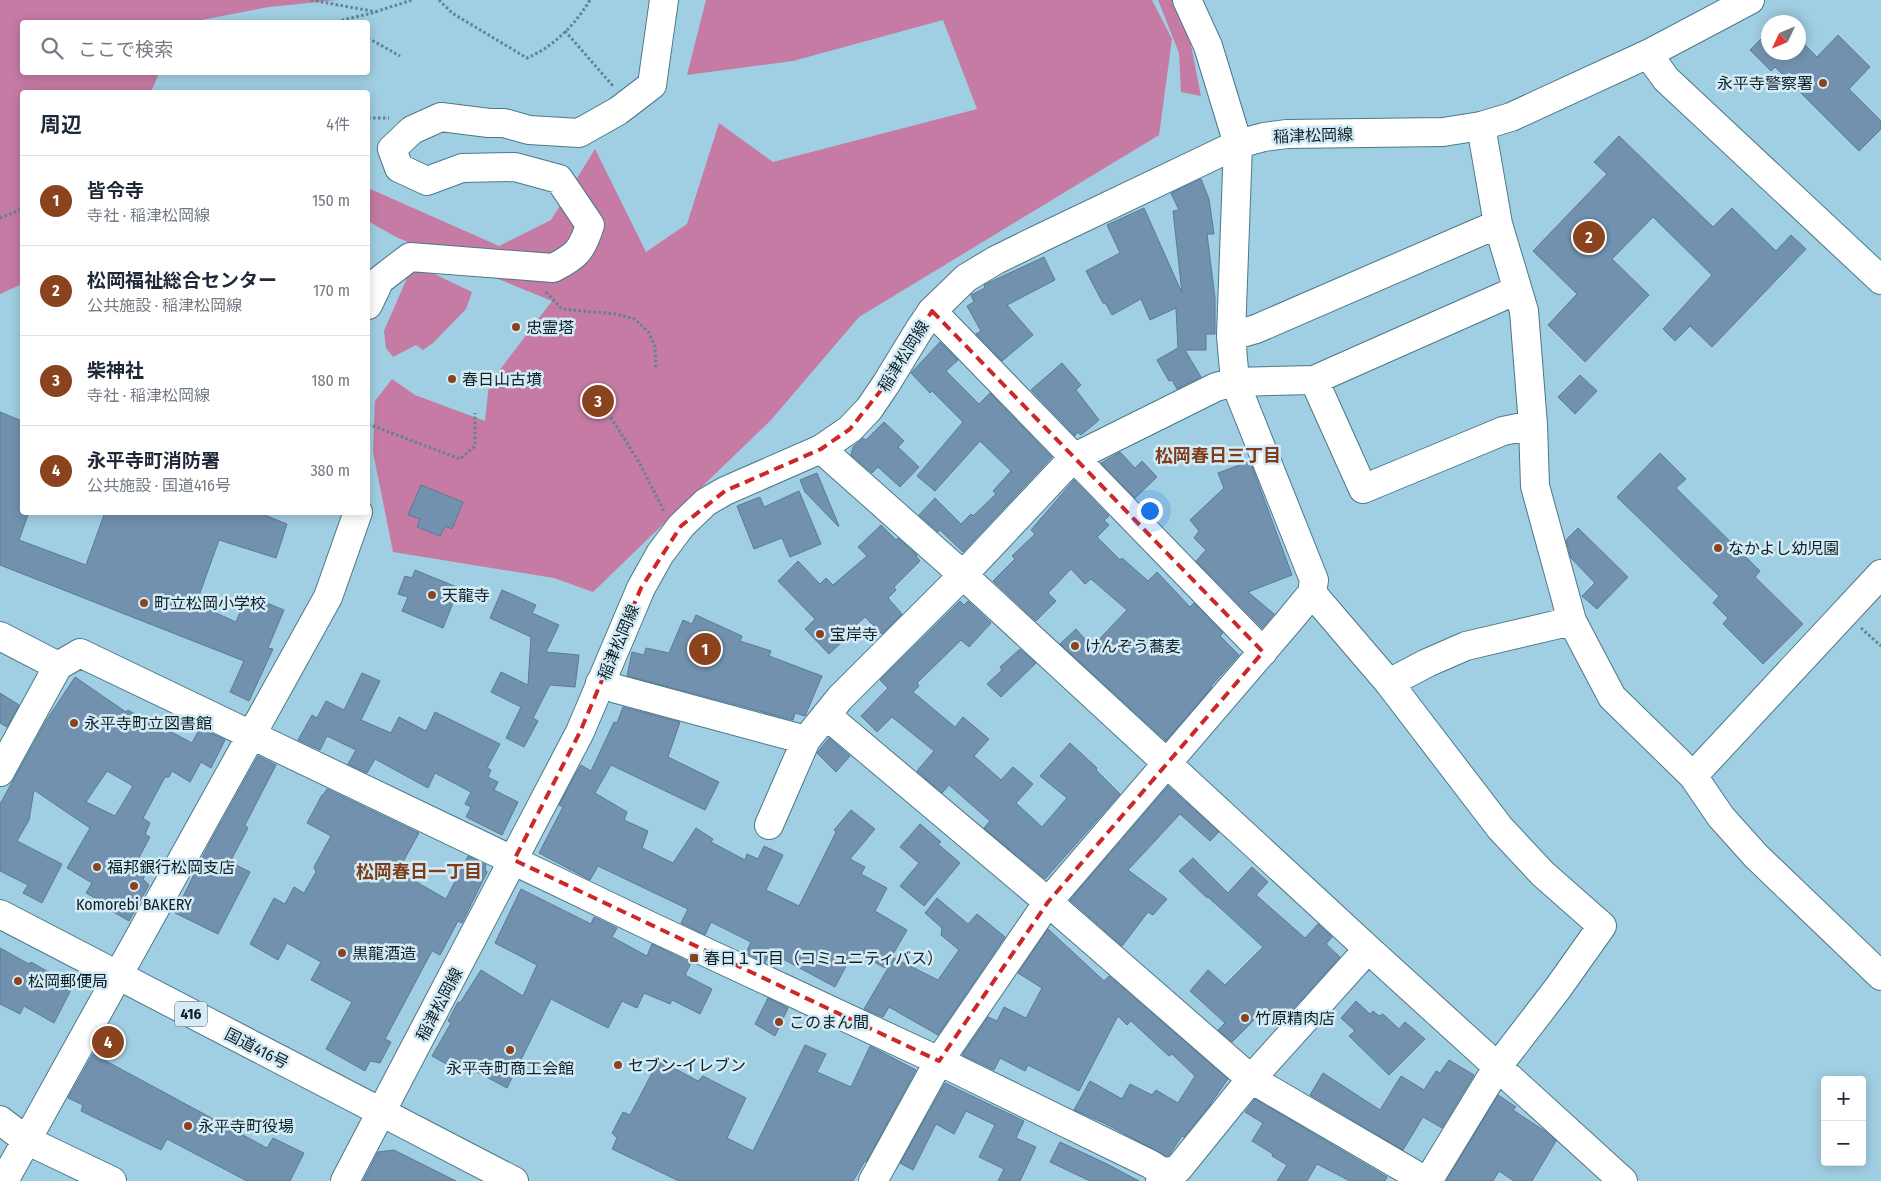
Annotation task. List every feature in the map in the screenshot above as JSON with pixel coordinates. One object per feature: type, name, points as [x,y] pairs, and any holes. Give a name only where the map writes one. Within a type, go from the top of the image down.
[{"type":"main road","points":[[370,301],[380,280],[410,257],[553,268],[569,261],[583,246],[590,225],[559,179],[515,168],[462,168],[427,181],[399,168],[392,149],[412,130],[441,117],[504,123],[529,130],[579,133],[618,111],[652,85],[664,0]]},
{"type":"main road","points":[[873,1181],[939,1061],[1048,902],[1312,593],[1314,580],[1235,382],[1231,336],[1238,144],[1208,46],[1187,0]]},
{"type":"main road","name":"稲津松岡線","points":[[345,1181],[580,732],[641,588],[660,554],[706,502],[725,490],[822,449],[850,429],[869,409],[932,311],[966,278],[996,260],[1238,144],[1264,137],[1287,134],[1443,132],[1481,126],[1511,117],[1648,54],[1750,0]]},
{"type":"main road","points":[[1648,54],[1666,79],[1881,280]]},
{"type":"main road","points":[[1481,126],[1498,224],[1524,311],[1533,425],[1535,486],[1572,621],[1612,697],[1693,776],[1721,817],[1756,856],[1881,976]]},
{"type":"main road","points":[[1231,336],[1256,329],[1498,224]]},
{"type":"main road","points":[[768,825],[806,740],[840,698],[963,575],[1073,458],[1216,387],[1235,382],[1314,380],[1517,290]]},
{"type":"main road","points":[[932,311],[1263,652]]},
{"type":"main road","points":[[1314,380],[1363,489],[1503,431],[1533,425]]},
{"type":"main road","points":[[822,449],[963,575],[1368,949],[1623,1181]]},
{"type":"main road","points":[[4,1181],[328,597],[357,515]]},
{"type":"main road","points":[[1693,776],[1881,574]]},
{"type":"main road","points":[[826,715],[1048,902],[1251,1079],[1426,1181],[1498,1066],[1558,988],[1602,926],[1543,874],[1500,828],[1389,683],[1312,593]]},
{"type":"main road","points":[[1389,683],[1466,646],[1572,621]]},
{"type":"main road","points":[[0,636],[58,666]]},
{"type":"main road","points":[[0,772],[58,666],[80,653],[652,927],[939,1061],[1150,1164],[1162,1177],[1178,1169],[1251,1079],[1368,949]]},
{"type":"main road","points":[[600,683],[616,689],[806,740]]},
{"type":"main road","name":"国道416号","points":[[0,914],[382,1112],[499,1178]]},
{"type":"main road","points":[[0,1120],[26,1140],[112,1181]]},
{"type":"path","points":[[311,0],[378,12]]},
{"type":"path","points":[[347,20],[378,12],[412,0]]},
{"type":"path","points":[[439,0],[452,13],[526,58],[540,53],[565,31],[580,16],[590,0]]},
{"type":"path","points":[[565,31],[628,103]]},
{"type":"path","points":[[370,39],[400,56]]},
{"type":"path","points":[[0,218],[20,210]]},
{"type":"path","points":[[539,267],[541,282],[547,294],[562,309],[616,314],[635,319],[649,332],[654,347],[656,368]]},
{"type":"path","points":[[370,425],[460,459],[475,446],[475,413]]},
{"type":"path","points":[[608,413],[639,462],[676,534]]},
{"type":"highlighted area","points":[[932,311],[1263,652],[1048,902],[939,1061],[514,860],[580,732],[641,588],[681,526],[725,491],[821,449],[850,429],[886,384]]},
{"type":"shaded area","points":[[0,0],[337,0],[269,7],[201,20],[20,20],[20,75],[158,75],[152,90],[20,90],[20,285],[0,294]]},
{"type":"shaded area","points":[[706,0],[1152,0],[1172,39],[1159,135],[859,317],[771,420],[593,592],[554,578],[393,552],[373,452],[375,401],[392,379],[415,395],[485,421],[489,384],[552,301],[396,237],[370,222],[370,189],[499,246],[551,220],[595,149],[646,252],[687,224],[719,123],[773,162],[977,109],[943,20],[793,61],[687,75]]},
{"type":"shaded area","points":[[1158,0],[1173,0],[1187,25],[1201,96],[1181,92],[1179,53]]},
{"type":"shaded area","points":[[424,269],[472,292],[466,309],[433,343],[423,350],[416,345],[393,357],[386,348],[384,331],[410,271]]},
{"type":"building","points":[[1838,35],[1870,67],[1849,89],[1881,121],[1881,129],[1859,151],[1775,67],[1771,71],[1750,50],[1761,39],[1761,60],[1806,60],[1806,46],[1817,57]]},
{"type":"building","points":[[1619,136],[1713,227],[1732,208],[1776,251],[1791,235],[1806,249],[1712,347],[1690,326],[1675,341],[1663,329],[1712,275],[1653,217],[1612,259],[1649,295],[1585,362],[1548,325],[1577,294],[1533,251],[1607,174],[1594,162]]},
{"type":"building","points":[[1201,179],[1209,199],[1214,234],[1207,234],[1215,298],[1215,334],[1206,334],[1206,350],[1185,350],[1201,377],[1177,389],[1172,380],[1169,381],[1157,360],[1178,348],[1176,308],[1150,320],[1141,299],[1112,315],[1106,304],[1103,303],[1086,271],[1120,253],[1107,225],[1144,208],[1182,293],[1173,211],[1179,210],[1171,193]]},
{"type":"building","points":[[1044,257],[1055,280],[1007,305],[1033,335],[1002,361],[976,334],[981,331],[967,306],[974,302],[971,295],[985,288],[984,285]]},
{"type":"building","points":[[940,342],[958,360],[946,371],[979,404],[990,393],[1052,457],[963,552],[940,530],[938,532],[919,515],[935,498],[961,524],[971,514],[973,516],[996,494],[993,491],[1011,471],[980,441],[935,491],[917,476],[963,422],[932,391],[930,393],[911,373]]},
{"type":"building","points":[[1062,363],[1081,385],[1076,390],[1099,420],[1081,435],[1077,432],[1075,436],[1031,390]]},
{"type":"building","points":[[1580,375],[1597,391],[1575,414],[1558,397]]},
{"type":"building","points":[[0,412],[20,420],[20,515],[28,515],[19,540],[86,565],[104,515],[264,515],[287,524],[276,558],[219,540],[196,604],[236,622],[247,595],[284,610],[268,648],[273,649],[249,701],[230,692],[244,661],[0,565]]},
{"type":"building","points":[[884,422],[904,441],[898,447],[919,467],[900,487],[878,467],[872,473],[851,455],[853,447],[863,438],[866,440]]},
{"type":"building","points":[[1120,452],[1135,468],[1142,461],[1157,477],[1135,498],[1101,463]]},
{"type":"building","points":[[1660,453],[1686,479],[1676,488],[1760,571],[1755,577],[1803,624],[1763,664],[1723,624],[1728,618],[1713,603],[1719,596],[1617,497]]},
{"type":"building","points":[[1250,461],[1292,575],[1248,592],[1274,614],[1262,628],[1196,561],[1206,550],[1194,538],[1199,531],[1190,520],[1224,488],[1218,473]]},
{"type":"building","points":[[817,473],[839,526],[805,492],[800,480]]},
{"type":"building","points":[[1074,480],[1109,516],[1104,520],[1109,525],[1097,537],[1120,560],[1122,558],[1148,581],[1157,572],[1190,607],[1194,603],[1223,633],[1220,636],[1239,655],[1166,741],[1060,644],[1076,629],[1092,647],[1127,610],[1091,579],[1085,584],[1071,569],[1048,593],[1056,601],[1036,621],[993,581],[1015,559],[1012,556],[1035,534],[1031,530]]},
{"type":"building","points":[[421,485],[463,502],[452,529],[445,526],[440,536],[417,527],[420,519],[408,515]]},
{"type":"building","points":[[799,491],[821,544],[790,557],[782,538],[754,549],[737,506],[760,497],[764,507]]},
{"type":"building","points":[[881,525],[896,540],[898,538],[917,555],[920,561],[894,587],[896,590],[888,598],[902,614],[882,634],[865,617],[841,638],[843,641],[829,654],[805,629],[815,619],[778,581],[798,561],[820,584],[826,578],[833,585],[867,556],[858,547]]},
{"type":"building","points":[[1578,528],[1628,577],[1597,609],[1582,596],[1595,583],[1571,558],[1566,540]]},
{"type":"building","points":[[415,570],[459,588],[443,628],[402,611],[408,597],[398,594],[405,576],[412,578]]},
{"type":"building","points":[[502,590],[536,605],[532,613],[559,625],[546,652],[579,655],[575,687],[550,685],[533,718],[538,721],[524,747],[506,738],[521,707],[491,692],[501,672],[528,685],[531,637],[490,618]]},
{"type":"building","points":[[960,601],[964,605],[968,601],[991,623],[969,647],[961,640],[917,683],[919,686],[913,692],[955,727],[963,717],[989,739],[974,756],[1001,780],[1013,767],[1033,784],[1016,803],[1042,827],[1067,798],[1040,776],[1070,743],[1097,768],[1096,770],[1120,794],[1045,879],[984,828],[990,821],[949,785],[942,793],[917,771],[934,751],[892,717],[877,732],[861,716],[888,688],[880,680]]},
{"type":"building","points":[[696,615],[742,636],[740,641],[771,651],[769,656],[822,676],[805,716],[795,713],[793,720],[627,676],[632,652],[644,655],[646,648],[669,653],[683,620],[692,624]]},
{"type":"building","points":[[1020,649],[1036,663],[1001,697],[987,684],[1002,670],[1000,667]]},
{"type":"building","points":[[362,673],[380,681],[361,720],[391,733],[399,717],[426,731],[435,712],[500,744],[487,768],[491,770],[488,777],[498,782],[494,790],[518,802],[502,835],[466,817],[471,807],[465,804],[471,792],[435,773],[428,788],[375,759],[367,773],[348,764],[356,750],[327,736],[320,750],[298,740],[312,715],[317,718],[326,701],[344,710]]},
{"type":"building","points":[[75,677],[126,712],[128,710],[159,728],[160,726],[192,743],[200,728],[225,740],[211,768],[201,762],[190,782],[172,771],[169,777],[165,777],[143,818],[150,823],[145,834],[150,837],[136,863],[148,870],[143,879],[149,885],[129,921],[105,907],[106,904],[86,893],[92,883],[67,868],[90,828],[34,790],[29,820],[17,841],[62,864],[42,903],[23,893],[28,885],[0,871],[0,804],[46,721]],"holes":[[[107,771],[133,786],[115,816],[86,802]]]},
{"type":"building","points":[[0,693],[19,705],[7,727],[0,723]]},
{"type":"building","points":[[623,707],[680,722],[668,757],[719,782],[705,810],[611,765],[595,793],[627,812],[624,820],[648,831],[642,848],[673,863],[696,828],[713,839],[711,842],[745,860],[747,854],[758,859],[764,846],[783,855],[766,890],[799,906],[836,832],[834,830],[851,810],[875,829],[850,859],[865,867],[861,874],[887,888],[875,911],[907,930],[885,968],[854,951],[835,987],[770,952],[765,963],[746,953],[751,942],[711,922],[705,935],[681,923],[688,909],[598,866],[590,880],[539,853],[563,807],[559,805],[575,775],[581,765],[591,771],[614,722],[617,723]]},
{"type":"building","points":[[829,738],[850,756],[836,772],[817,753]]},
{"type":"building","points":[[258,756],[276,765],[245,825],[248,828],[230,862],[250,872],[218,934],[175,913],[209,844]]},
{"type":"building","points":[[1168,786],[1219,832],[1210,841],[1180,814],[1128,870],[1167,899],[1153,915],[1148,912],[1122,946],[1070,900]]},
{"type":"building","points":[[327,789],[419,833],[400,867],[416,876],[413,880],[446,899],[468,856],[486,865],[485,869],[487,872],[462,923],[458,921],[440,955],[432,951],[385,1039],[391,1042],[380,1063],[370,1061],[365,1071],[326,1049],[352,1002],[311,980],[321,962],[287,943],[278,960],[250,944],[274,898],[285,904],[294,887],[304,893],[316,872],[314,867],[331,836],[307,823]]},
{"type":"building","points":[[920,824],[941,842],[938,844],[960,863],[924,906],[900,886],[919,863],[900,847]]},
{"type":"building","points":[[1193,858],[1228,893],[1252,867],[1268,882],[1256,895],[1305,938],[1318,924],[1332,937],[1326,944],[1340,957],[1281,1022],[1265,1009],[1232,1042],[1218,1030],[1225,1023],[1190,991],[1208,970],[1225,985],[1263,947],[1179,871]]},
{"type":"building","points":[[521,889],[591,924],[594,917],[617,928],[612,937],[647,956],[652,944],[691,963],[685,975],[712,989],[700,1014],[672,1000],[670,1004],[644,993],[637,1008],[622,1001],[608,1028],[551,999],[507,1088],[453,1059],[450,1066],[432,1056],[451,1023],[448,1021],[458,1002],[460,1003],[481,970],[523,996],[537,965],[495,943]]},
{"type":"building","points":[[937,898],[968,924],[977,914],[1005,937],[938,1035],[889,1007],[883,1017],[864,1009],[894,958],[938,980],[959,950],[941,935],[942,928],[925,913]]},
{"type":"building","points":[[1048,929],[1104,981],[1109,976],[1228,1079],[1209,1106],[1184,1137],[1182,1136],[1169,1155],[1166,1156],[1104,1123],[1074,1110],[1090,1081],[1122,1099],[1130,1084],[1152,1095],[1156,1090],[1178,1103],[1195,1076],[1172,1054],[1169,1056],[1131,1021],[1127,1025],[1118,1016],[1079,1091],[1028,1065],[1025,1071],[1000,1058],[994,1070],[962,1055],[988,1017],[997,1021],[1004,1007],[1026,1018],[1042,988],[1018,973]]},
{"type":"building","points":[[0,948],[29,964],[31,962],[73,986],[54,1023],[24,1006],[20,1014],[0,1004]]},
{"type":"building","points":[[768,998],[788,1008],[775,1036],[755,1024]]},
{"type":"building","points":[[1356,1001],[1370,1014],[1373,1011],[1379,1016],[1383,1014],[1399,1029],[1405,1022],[1425,1039],[1389,1075],[1349,1036],[1355,1031],[1341,1018]]},
{"type":"building","points":[[805,1045],[826,1054],[817,1072],[851,1087],[870,1046],[916,1070],[866,1162],[853,1181],[679,1181],[612,1149],[617,1138],[612,1133],[623,1112],[630,1115],[659,1060],[698,1081],[703,1076],[746,1098],[727,1138],[753,1151]]},
{"type":"building","points":[[93,1054],[267,1148],[273,1138],[304,1153],[290,1181],[247,1181],[167,1139],[161,1150],[81,1111],[83,1105],[68,1098]]},
{"type":"building","points":[[1449,1060],[1474,1075],[1442,1128],[1423,1117],[1403,1150],[1310,1095],[1323,1073],[1380,1110],[1401,1076],[1424,1090],[1436,1071],[1440,1073]]},
{"type":"building","points":[[945,1083],[1024,1121],[1016,1138],[1036,1147],[1020,1181],[998,1181],[1004,1169],[979,1157],[995,1125],[966,1111],[954,1134],[936,1124],[913,1170],[900,1163]]},
{"type":"building","points":[[1498,1095],[1516,1107],[1513,1110],[1556,1141],[1532,1181],[1514,1181],[1499,1171],[1493,1181],[1446,1181]]},
{"type":"building","points":[[1255,1099],[1387,1177],[1385,1181],[1350,1181],[1317,1164],[1307,1181],[1277,1181],[1287,1165],[1252,1141],[1263,1123],[1245,1112]]},
{"type":"building","points":[[1060,1142],[1139,1181],[1090,1181],[1050,1162]]},
{"type":"building","points":[[394,1150],[456,1181],[363,1181],[378,1152]]},
{"type":"place","name":"永平寺警察署","points":[[1823,83]]},
{"type":"place","name":"松岡福祉総合センター","points":[[1589,237]]},
{"type":"place","name":"忠霊塔","points":[[516,327]]},
{"type":"place","name":"春日山古墳","points":[[452,379]]},
{"type":"place","name":"柴神社","points":[[598,401]]},
{"type":"place","name":"なかよし幼児園","points":[[1718,548]]},
{"type":"place","name":"天龍寺","points":[[432,595]]},
{"type":"place","name":"町立松岡小学校","points":[[144,603]]},
{"type":"place","name":"宝岸寺","points":[[820,634]]},
{"type":"place","name":"けんぞう蕎麦","points":[[1075,646]]},
{"type":"place","name":"皆令寺","points":[[705,649]]},
{"type":"place","name":"永平寺町立図書館","points":[[74,723]]},
{"type":"place","name":"福邦銀行松岡支店","points":[[97,867]]},
{"type":"place","name":"Komorebi BAKERY","points":[[134,886]]},
{"type":"place","name":"黒龍酒造","points":[[342,953]]},
{"type":"place","name":"春日１丁目（コミュニティバス）","points":[[694,958]]},
{"type":"place","name":"松岡郵便局","points":[[18,981]]},
{"type":"place","name":"竹原精肉店","points":[[1245,1018]]},
{"type":"place","name":"このまん間","points":[[779,1022]]},
{"type":"place","name":"永平寺町消防署","points":[[108,1042]]},
{"type":"place","name":"永平寺町商工会館","points":[[510,1050]]},
{"type":"place","name":"セブン-イレブン","points":[[618,1065]]},
{"type":"place","name":"永平寺町役場","points":[[188,1126]]},
{"type":"district","name":"松岡春日三丁目","points":[[1218,456]]},
{"type":"district","name":"松岡春日一丁目","points":[[419,872]]}]
